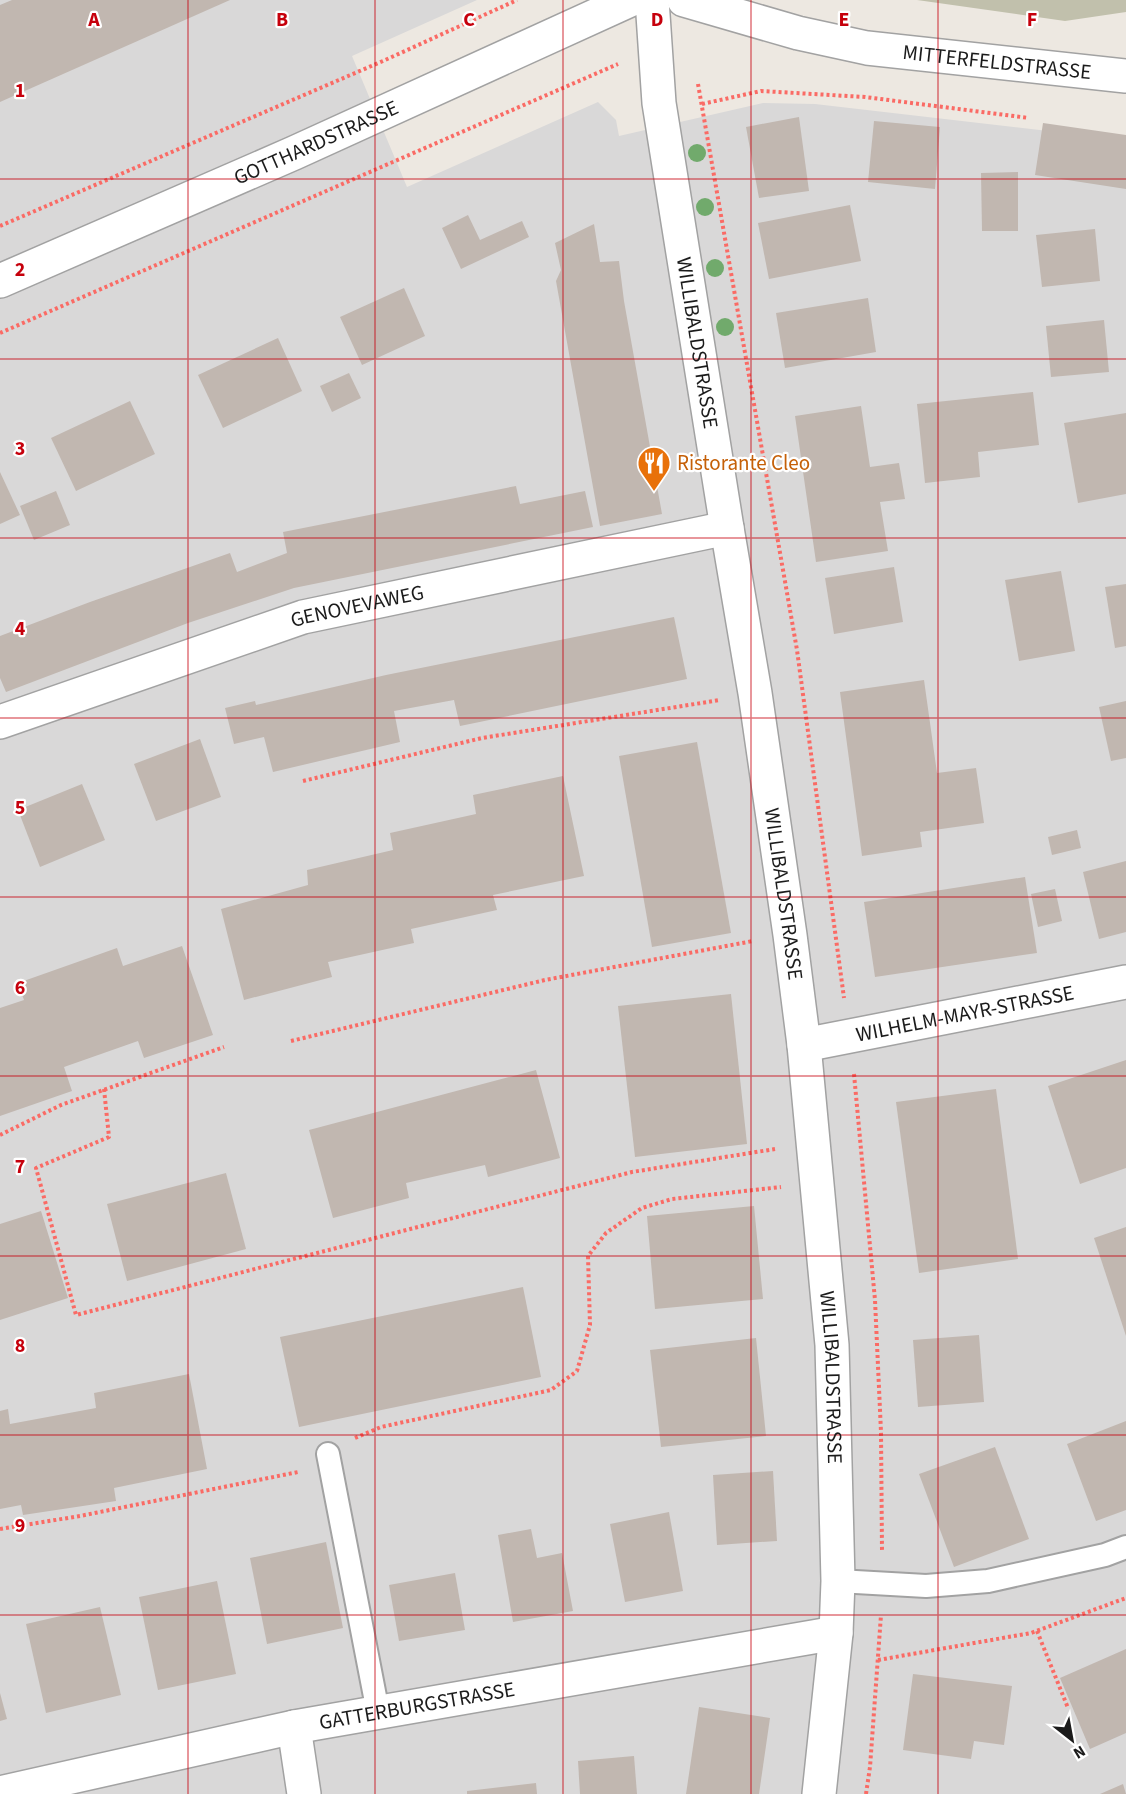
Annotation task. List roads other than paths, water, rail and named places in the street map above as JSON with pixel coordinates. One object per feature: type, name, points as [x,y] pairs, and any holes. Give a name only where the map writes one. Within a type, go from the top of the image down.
[{"type":"street","name":"GOTTHARDSTRASSE","points":[[0,281],[294,153],[630,0]]},
{"type":"street","name":"WILLIBALDSTRASSE","points":[[652,0],[660,113],[755,693],[790,935],[804,1046],[832,1345],[838,1581],[836,1633],[819,1794]]},
{"type":"street","name":"MITTERFELDSTRASSE","points":[[684,0],[798,33],[867,48],[1126,76]]},
{"type":"street","name":"GENOVEVAWEG","points":[[0,722],[303,617],[727,528]]},
{"type":"street","name":"WILHELM-MAYR-STRASSE","points":[[804,1046],[1126,982]]},
{"type":"street","name":"GATTERBURGSTRASSE","points":[[0,1792],[294,1727],[836,1633]]},
{"type":"street","points":[[294,1727],[304,1794]]},
{"type":"lane","points":[[328,1454],[378,1712]]},
{"type":"lane","points":[[838,1581],[926,1586],[988,1581],[1105,1555],[1126,1547]]},
{"type":"place","name":"Ristorante Cleo","points":[[654,492]]}]
